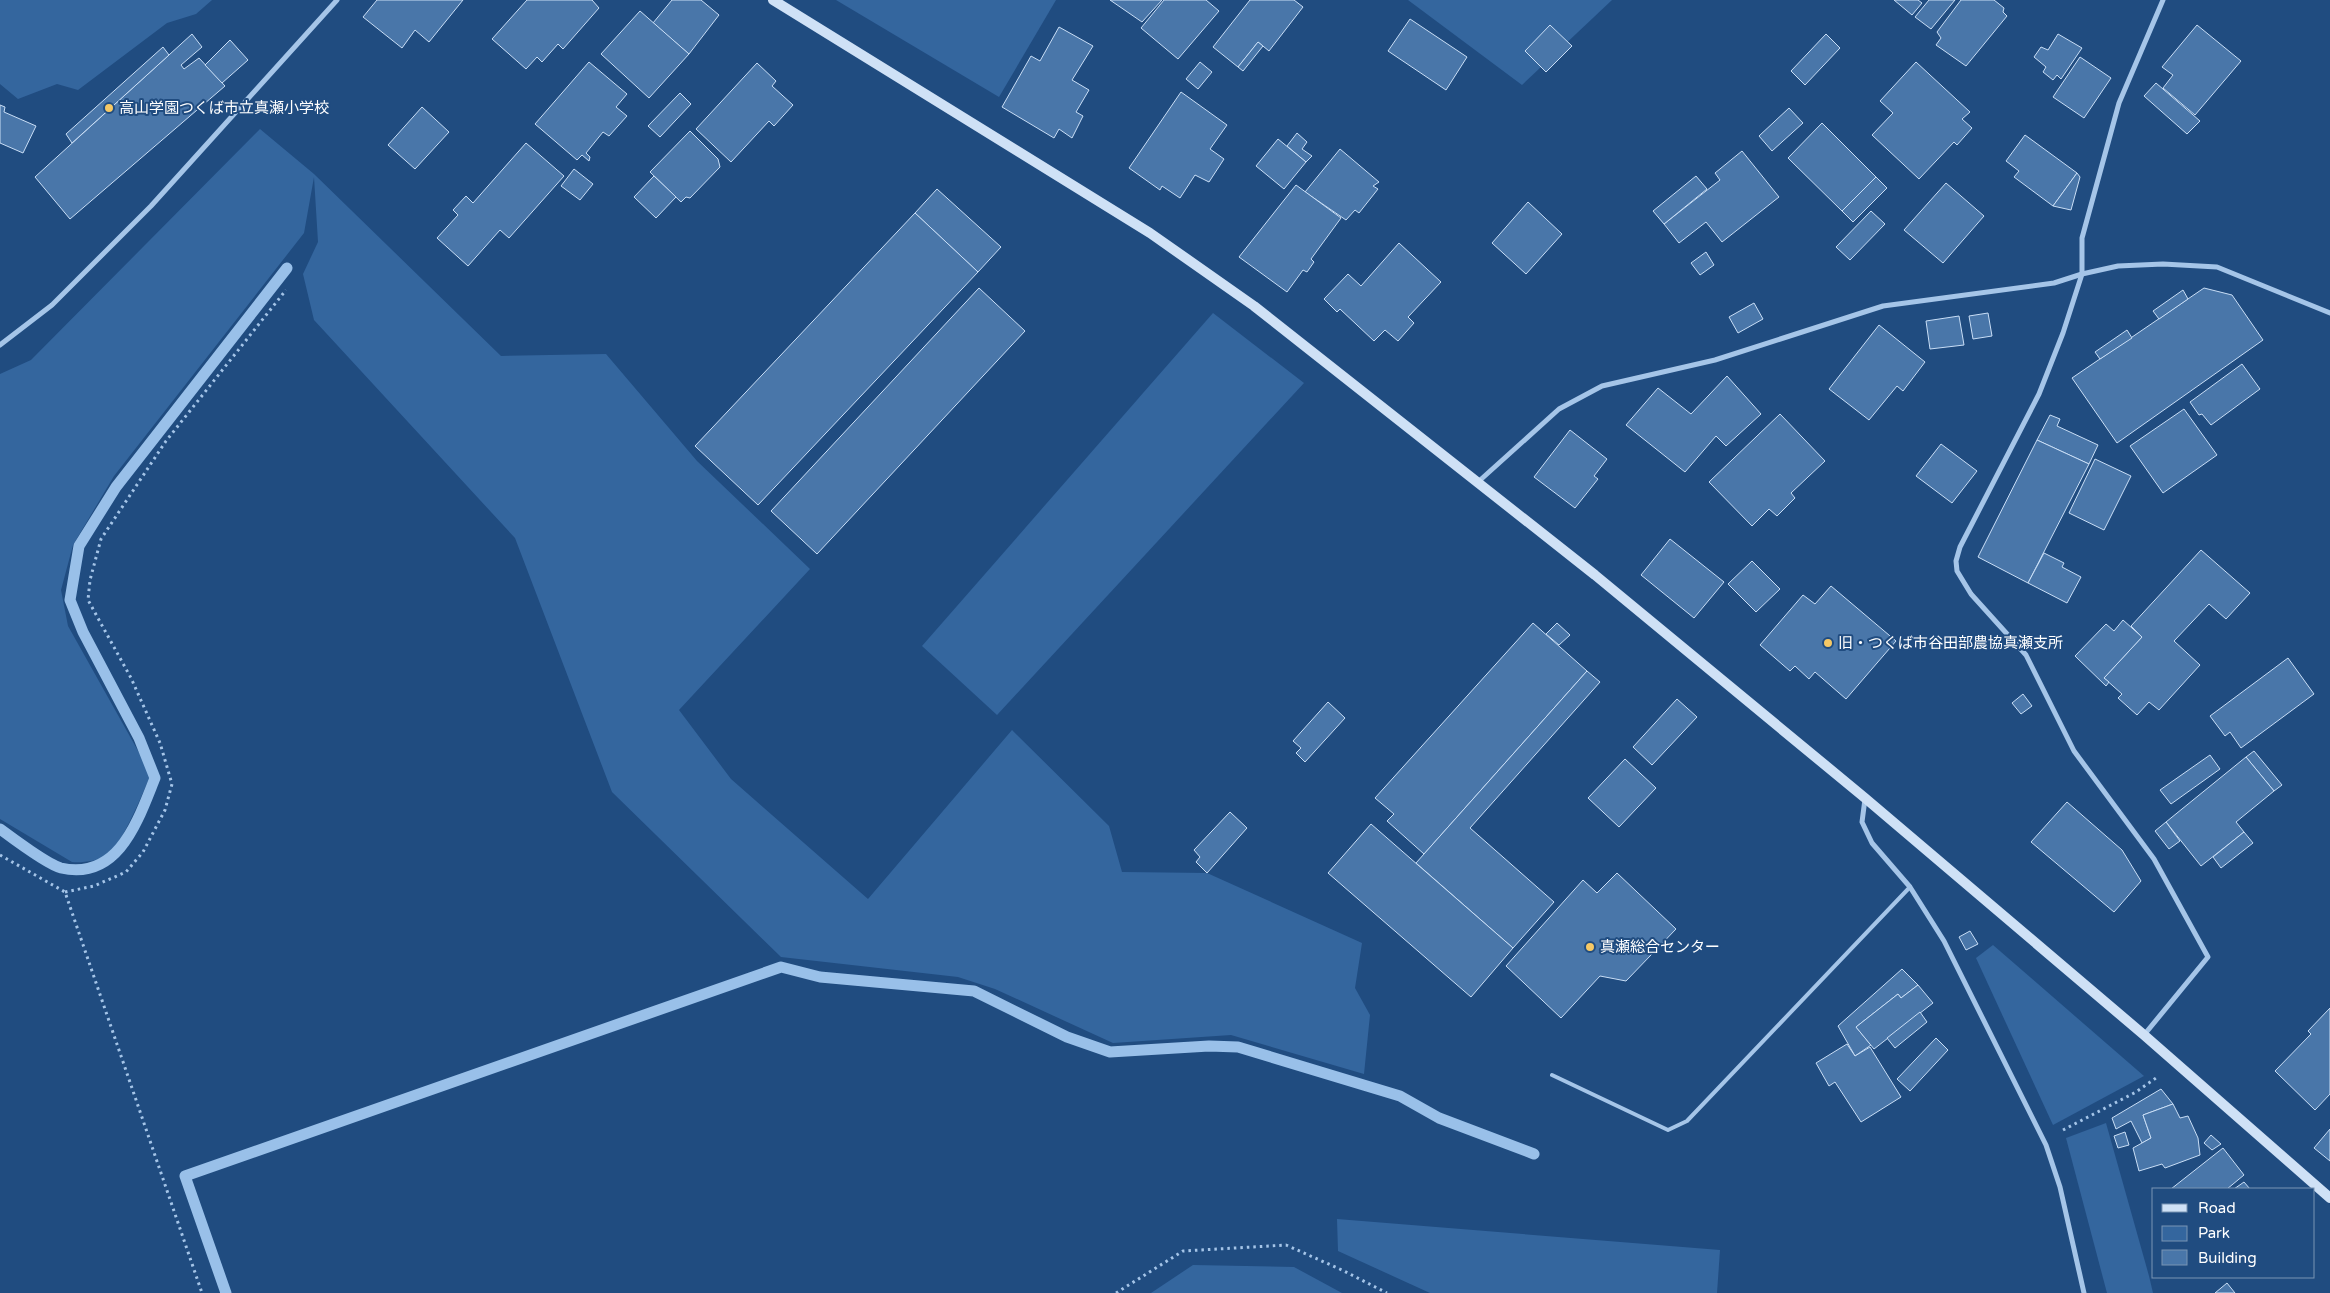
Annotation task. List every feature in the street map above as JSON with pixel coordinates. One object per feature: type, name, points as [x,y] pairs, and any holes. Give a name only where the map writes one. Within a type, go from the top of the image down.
[{"type":"street","points":[[0,345],[52,305],[150,206],[337,0]]},
{"type":"street","points":[[773,0],[1150,233],[1254,306],[1595,575],[1865,798],[2144,1035],[2330,1198]]},
{"type":"street","points":[[2144,1035],[2208,956],[2154,859],[2074,751],[2026,655],[1971,594],[1957,571],[1956,561],[1960,547],[2038,394],[2063,333],[2082,274],[2082,238],[2098,172],[2119,103],[2163,0]]},
{"type":"street","points":[[1478,483],[1559,409],[1602,386],[1715,360],[1883,306],[2054,283],[2082,274],[2118,266],[2163,264],[2217,268],[2330,313]]},
{"type":"street","points":[[1865,798],[1862,822],[1872,843],[1910,887],[1944,941],[2044,1140],[2060,1187],[2084,1293]]},
{"type":"lane","points":[[1552,1075],[1668,1130],[1687,1121],[1910,887]]},
{"type":"path","points":[[0,855],[65,892],[94,886],[126,872],[143,852],[165,810],[172,784],[160,743],[130,678],[88,600],[90,580],[101,539],[166,442],[286,290]]},
{"type":"path","points":[[65,892],[202,1293]]},
{"type":"path","points":[[2044,1140],[2136,1092],[2159,1077]]},
{"type":"path","points":[[1116,1293],[1183,1251],[1286,1245],[1387,1293]]},
{"type":"green space","points":[[0,0],[212,0],[196,14],[167,23],[78,90],[57,84],[18,99],[0,84]]},
{"type":"green space","points":[[836,0],[1056,0],[999,97]]},
{"type":"green space","points":[[1408,0],[1612,0],[1522,85]]},
{"type":"green space","points":[[260,129],[314,174],[501,356],[606,354],[697,461],[810,569],[679,710],[731,779],[868,899],[1012,730],[1109,826],[1122,872],[1207,873],[1362,943],[1355,988],[1370,1015],[1364,1074],[1231,1035],[1113,1043],[995,989],[958,977],[781,957],[612,792],[515,538],[314,320],[303,274],[318,242],[314,177],[304,233],[114,476],[73,545],[61,590],[68,626],[151,774],[132,818],[119,841],[106,856],[85,862],[72,862],[0,819],[0,374],[31,360]]},
{"type":"green space","points":[[1213,313],[1304,383],[997,715],[922,646]]},
{"type":"green space","points":[[1993,945],[2144,1076],[2053,1125],[1976,958]]},
{"type":"green space","points":[[2106,1123],[2153,1293],[2107,1293],[2066,1138]]},
{"type":"green space","points":[[1337,1219],[1720,1250],[1717,1293],[1430,1293],[1338,1251]]},
{"type":"green space","points":[[1193,1265],[1294,1267],[1342,1293],[1151,1293]]},
{"type":"building","points":[[377,0],[463,0],[429,42],[415,30],[402,48],[363,17]]},
{"type":"building","points":[[527,0],[592,0],[599,8],[563,49],[558,44],[542,62],[537,57],[526,69],[492,39]]},
{"type":"building","points":[[672,0],[701,0],[719,15],[689,54],[653,23]]},
{"type":"building","points":[[1110,0],[1162,0],[1142,22]]},
{"type":"building","points":[[1164,0],[1206,0],[1219,11],[1178,59],[1141,28]]},
{"type":"building","points":[[1250,0],[1294,0],[1303,7],[1269,51],[1258,42],[1238,67],[1213,47]]},
{"type":"building","points":[[1894,0],[1918,0],[1922,3],[1912,15]]},
{"type":"building","points":[[1929,0],[1955,0],[1931,29],[1915,17]]},
{"type":"building","points":[[1961,0],[1994,0],[2004,8],[2003,12],[2007,16],[1966,66],[1936,45],[1941,38],[1937,32]]},
{"type":"building","points":[[640,11],[689,54],[649,98],[601,54]]},
{"type":"building","points":[[1410,19],[1467,57],[1446,90],[1388,51]]},
{"type":"building","points":[[1550,25],[1572,46],[1546,72],[1525,51]]},
{"type":"building","points":[[2197,25],[2241,61],[2195,115],[2163,88],[2173,75],[2162,67]]},
{"type":"building","points":[[1059,27],[1093,46],[1072,80],[1089,90],[1076,112],[1083,116],[1072,138],[1059,129],[1054,138],[1002,107],[1031,56],[1040,61]]},
{"type":"building","points":[[192,34],[202,47],[181,65],[184,69],[199,58],[225,86],[70,219],[35,177]]},
{"type":"building","points":[[1826,34],[1840,48],[1805,85],[1791,71]]},
{"type":"building","points":[[2058,34],[2082,48],[2061,79],[2057,75],[2053,80],[2043,72],[2046,67],[2034,57],[2041,47],[2048,50]]},
{"type":"building","points":[[230,40],[248,60],[222,83],[205,65]]},
{"type":"building","points":[[1258,42],[1263,46],[1243,71],[1238,67]]},
{"type":"building","points":[[163,47],[169,55],[72,143],[66,134]]},
{"type":"building","points":[[2080,57],[2111,78],[2084,118],[2053,97]]},
{"type":"building","points":[[589,62],[627,94],[616,107],[627,116],[609,136],[603,132],[586,153],[590,157],[589,161],[582,155],[577,160],[535,124]]},
{"type":"building","points":[[1200,62],[1212,72],[1198,89],[1186,79]]},
{"type":"building","points":[[1916,62],[1970,112],[1962,119],[1972,128],[1957,145],[1954,142],[1919,179],[1872,135],[1893,113],[1880,101]]},
{"type":"building","points":[[757,63],[776,81],[772,86],[793,105],[774,126],[769,121],[731,162],[696,129]]},
{"type":"building","points":[[2156,83],[2200,121],[2187,134],[2144,96]]},
{"type":"building","points":[[1181,92],[1227,125],[1210,149],[1224,159],[1209,182],[1195,175],[1180,198],[1162,186],[1160,190],[1129,168]]},
{"type":"building","points":[[680,93],[691,104],[660,137],[648,126]]},
{"type":"building","points":[[0,105],[5,107],[4,112],[36,126],[23,153],[0,143]]},
{"type":"building","points":[[422,107],[449,132],[415,169],[388,145]]},
{"type":"building","points":[[1789,108],[1803,123],[1772,151],[1759,136]]},
{"type":"building","points":[[1822,123],[1876,177],[1842,211],[1788,158]]},
{"type":"building","points":[[690,131],[718,159],[720,167],[690,198],[686,197],[681,202],[650,172]]},
{"type":"building","points":[[1297,133],[1307,142],[1302,149],[1312,156],[1306,162],[1287,146]]},
{"type":"building","points":[[2025,135],[2077,173],[2053,206],[2014,177],[2019,171],[2006,161]]},
{"type":"building","points":[[1278,139],[1306,162],[1284,189],[1256,166]]},
{"type":"building","points":[[526,143],[564,176],[509,238],[500,230],[468,266],[437,238],[458,215],[453,210],[466,196],[473,203]]},
{"type":"building","points":[[1340,149],[1379,182],[1373,186],[1378,189],[1359,213],[1355,210],[1346,220],[1305,192]]},
{"type":"building","points":[[1742,151],[1779,197],[1722,242],[1706,222],[1679,243],[1664,224],[1720,180],[1715,173]]},
{"type":"building","points":[[574,169],[593,184],[580,200],[561,186]]},
{"type":"building","points":[[2077,173],[2080,177],[2071,210],[2053,206]]},
{"type":"building","points":[[654,176],[676,197],[656,218],[634,197]]},
{"type":"building","points":[[1696,176],[1707,189],[1664,224],[1653,211]]},
{"type":"building","points":[[1876,177],[1887,188],[1853,222],[1842,211]]},
{"type":"building","points":[[1946,183],[1984,216],[1943,263],[1904,230]]},
{"type":"building","points":[[1296,185],[1341,218],[1311,259],[1314,262],[1307,272],[1303,270],[1287,292],[1239,257]]},
{"type":"building","points":[[937,189],[1001,247],[978,272],[915,213]]},
{"type":"building","points":[[1528,202],[1562,234],[1526,274],[1492,243]]},
{"type":"building","points":[[1871,211],[1885,224],[1850,260],[1836,247]]},
{"type":"building","points":[[915,213],[978,272],[758,505],[695,446]]},
{"type":"building","points":[[1399,243],[1441,282],[1408,317],[1414,323],[1398,341],[1385,330],[1374,341],[1340,309],[1337,312],[1324,299],[1348,274],[1361,286]]},
{"type":"building","points":[[1706,252],[1714,265],[1700,275],[1691,263]]},
{"type":"building","points":[[979,288],[1025,331],[817,554],[771,511]]},
{"type":"building","points":[[2204,288],[2232,295],[2263,340],[2117,443],[2072,378]]},
{"type":"building","points":[[2183,290],[2188,299],[2159,319],[2153,311]]},
{"type":"building","points":[[1754,303],[1763,319],[1738,333],[1729,317]]},
{"type":"building","points":[[1988,313],[1992,336],[1973,339],[1969,316]]},
{"type":"building","points":[[1959,316],[1964,345],[1930,349],[1926,321]]},
{"type":"building","points":[[1879,325],[1925,362],[1903,391],[1897,386],[1869,420],[1829,389]]},
{"type":"building","points":[[2127,330],[2132,338],[2100,359],[2095,352]]},
{"type":"building","points":[[2242,364],[2260,389],[2211,425],[2202,414],[2199,415],[2190,402]]},
{"type":"building","points":[[1727,376],[1761,414],[1726,446],[1716,436],[1685,472],[1626,425],[1658,388],[1691,414]]},
{"type":"building","points":[[2184,409],[2217,455],[2163,493],[2130,446]]},
{"type":"building","points":[[1780,414],[1825,461],[1791,493],[1795,498],[1777,516],[1769,509],[1752,526],[1709,482]]},
{"type":"building","points":[[2050,415],[2060,419],[2057,426],[2098,445],[2089,464],[2037,440]]},
{"type":"building","points":[[1570,430],[1607,459],[1594,476],[1598,479],[1575,508],[1534,477]]},
{"type":"building","points":[[2037,440],[2089,464],[2028,583],[1978,557]]},
{"type":"building","points":[[1941,444],[1977,471],[1952,503],[1916,476]]},
{"type":"building","points":[[2095,459],[2131,476],[2104,530],[2069,513]]},
{"type":"building","points":[[1670,539],[1724,582],[1694,618],[1641,575]]},
{"type":"building","points":[[2201,550],[2250,593],[2226,619],[2209,604],[2174,641],[2200,665],[2159,710],[2149,702],[2137,715],[2118,698],[2122,694],[2104,678],[2142,637],[2131,626]]},
{"type":"building","points":[[2044,553],[2064,563],[2062,567],[2081,577],[2067,603],[2028,583]]},
{"type":"building","points":[[1752,561],[1780,589],[1756,612],[1728,584]]},
{"type":"building","name":"旧・つくば市谷田部農協真瀬支所","points":[[1831,586],[1896,641],[1846,699],[1815,672],[1809,679],[1795,666],[1790,671],[1760,645],[1803,595],[1815,604]]},
{"type":"building","points":[[2123,620],[2142,637],[2104,678],[2109,682],[2106,686],[2075,656],[2106,624],[2114,631]]},
{"type":"building","points":[[1533,623],[1587,671],[1424,854],[1387,821],[1394,814],[1375,798]]},
{"type":"building","points":[[1557,623],[1570,635],[1559,645],[1546,634]]},
{"type":"building","points":[[2288,658],[2314,694],[2241,748],[2230,732],[2225,736],[2210,716]]},
{"type":"building","points":[[1587,671],[1600,682],[1470,828],[1554,902],[1513,948],[1416,863]]},
{"type":"building","points":[[2023,694],[2032,706],[2021,714],[2012,703]]},
{"type":"building","points":[[1677,699],[1697,717],[1652,765],[1633,747]]},
{"type":"building","points":[[1328,702],[1345,718],[1305,762],[1296,753],[1301,748],[1293,741]]},
{"type":"building","points":[[2254,751],[2282,785],[2274,791],[2246,757]]},
{"type":"building","points":[[2210,755],[2220,769],[2171,804],[2160,790]]},
{"type":"building","points":[[2246,757],[2274,791],[2236,822],[2244,832],[2201,866],[2166,822]]},
{"type":"building","points":[[1625,759],[1656,788],[1619,827],[1588,798]]},
{"type":"building","points":[[2067,802],[2122,850],[2141,881],[2114,912],[2031,842]]},
{"type":"building","points":[[1230,812],[1247,828],[1207,873],[1196,862],[1200,857],[1194,850]]},
{"type":"building","points":[[2166,822],[2180,841],[2169,849],[2155,831]]},
{"type":"building","points":[[1371,824],[1513,948],[1471,997],[1328,873]]},
{"type":"building","points":[[2244,832],[2253,843],[2221,868],[2213,857]]},
{"type":"building","name":"真瀬総合センター","points":[[1617,873],[1676,929],[1626,981],[1600,976],[1561,1018],[1506,966],[1583,880],[1597,893]]},
{"type":"building","points":[[1970,931],[1978,944],[1966,950],[1959,937]]},
{"type":"building","points":[[1902,969],[1918,985],[1901,998],[1898,994],[1856,1027],[1871,1045],[1855,1056],[1838,1026]]},
{"type":"building","points":[[1918,985],[1933,1003],[1874,1049],[1856,1027],[1898,994],[1901,998]]},
{"type":"building","points":[[2330,1008],[2330,1094],[2315,1110],[2275,1071],[2311,1034],[2308,1031]]},
{"type":"building","points":[[1920,1012],[1927,1022],[1895,1048],[1887,1038]]},
{"type":"building","points":[[1936,1038],[1948,1050],[1910,1091],[1897,1079]]},
{"type":"building","points":[[1847,1044],[1855,1056],[1870,1047],[1901,1097],[1861,1122],[1835,1082],[1829,1086],[1816,1063]]},
{"type":"building","points":[[2161,1089],[2173,1104],[2143,1115],[2151,1138],[2142,1143],[2131,1121],[2116,1129],[2112,1118]]},
{"type":"building","points":[[2173,1104],[2180,1118],[2188,1116],[2198,1138],[2200,1155],[2165,1168],[2162,1164],[2139,1171],[2133,1148],[2151,1138],[2143,1115]]},
{"type":"building","points":[[2330,1129],[2330,1161],[2314,1148]]},
{"type":"building","points":[[2125,1132],[2129,1145],[2118,1148],[2114,1136]]},
{"type":"building","points":[[2211,1135],[2221,1144],[2212,1150],[2204,1143]]},
{"type":"building","points":[[2223,1148],[2244,1175],[2228,1188],[2172,1188]]},
{"type":"building","points":[[2244,1182],[2249,1188],[2235,1188]]},
{"type":"building","points":[[2227,1283],[2235,1293],[2215,1293]]},
{"type":"waterway","points":[[0,829],[30,851],[55,866],[81,870],[98,865],[112,856],[123,844],[133,828],[155,778],[139,738],[83,632],[70,600],[79,546],[116,487],[287,268]]},
{"type":"waterway","points":[[226,1293],[185,1176],[781,967],[820,977],[974,991],[1067,1037],[1110,1052],[1209,1046],[1238,1047],[1400,1096],[1439,1118],[1534,1154]]},
{"type":"place","name":"高山学園つくば市立真瀬小学校","points":[[109,108]]},
{"type":"place","name":"旧・つくば市谷田部農協真瀬支所","points":[[1828,643]]},
{"type":"place","name":"真瀬総合センター","points":[[1590,947]]}]
